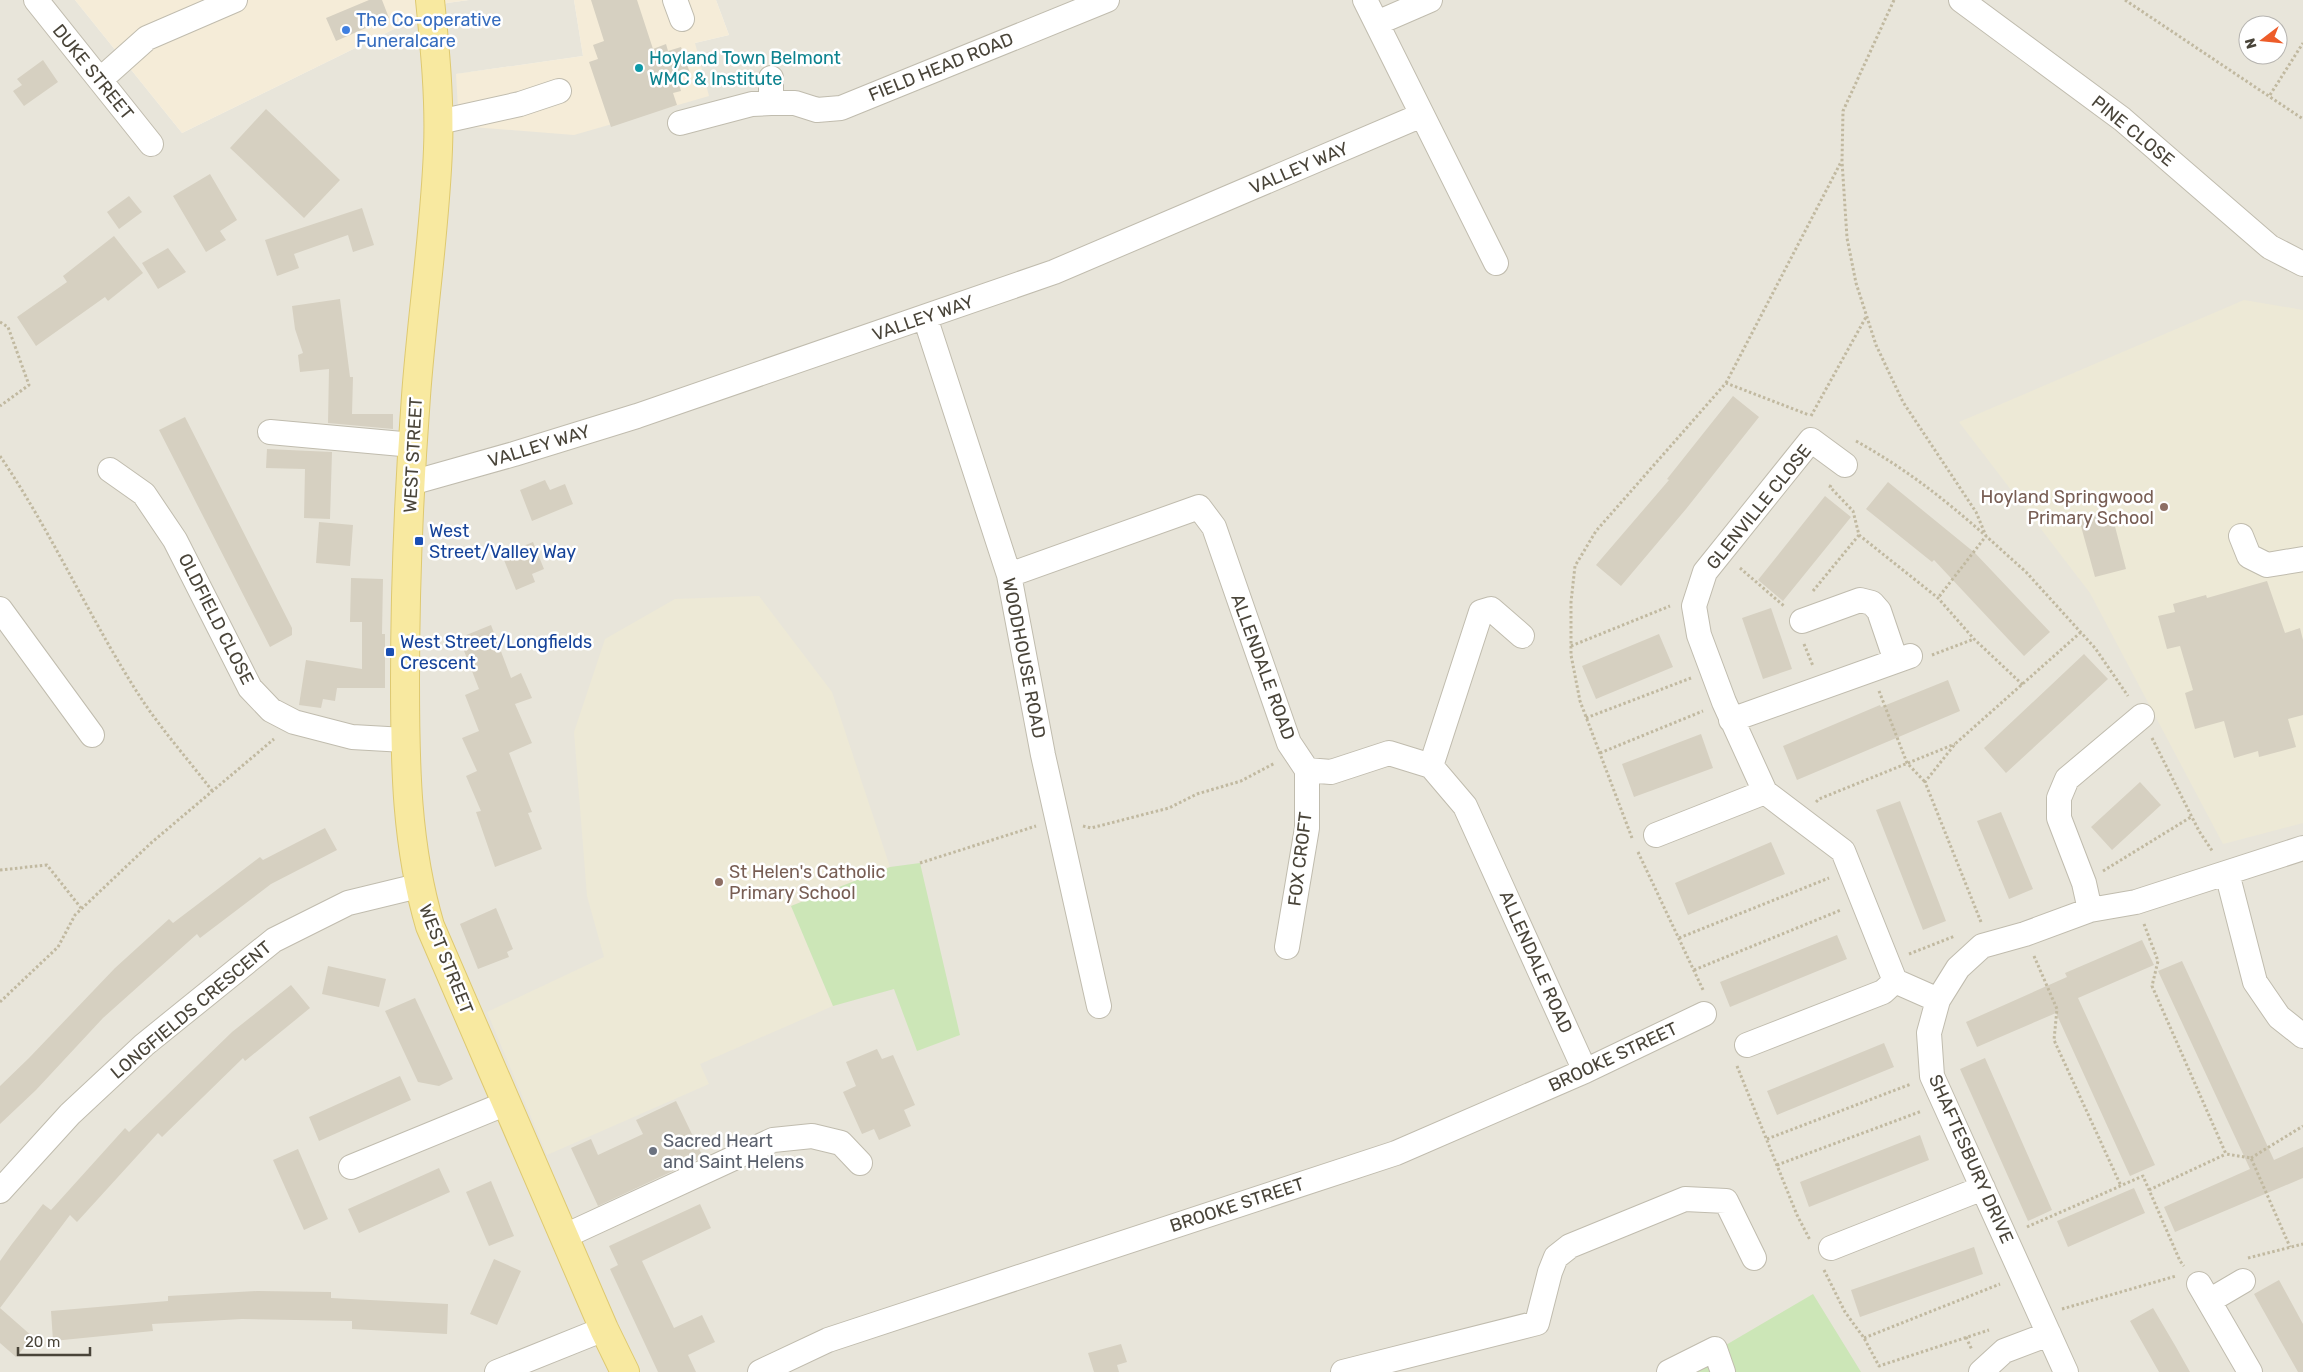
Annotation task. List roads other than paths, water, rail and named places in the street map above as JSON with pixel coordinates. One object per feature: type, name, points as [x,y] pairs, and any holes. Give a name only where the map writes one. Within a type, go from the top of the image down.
[{"type":"main road","name":"WEST STREET","points":[[430,0],[438,122],[410,483],[405,609],[405,740],[408,816],[418,886],[430,926],[604,1328],[625,1372]]},
{"type":"street","name":"DUKE STREET","points":[[36,0],[151,144]]},
{"type":"street","points":[[100,80],[147,38],[235,0]]},
{"type":"street","name":"FIELD HEAD ROAD","points":[[680,123],[762,104],[795,103],[816,110],[841,108],[1107,0]]},
{"type":"street","points":[[1365,0],[1496,263]]},
{"type":"street","points":[[1377,23],[1430,0]]},
{"type":"street","name":"PINE CLOSE","points":[[1961,0],[2122,119],[2270,247],[2303,264]]},
{"type":"street","points":[[762,104],[771,78]]},
{"type":"street","points":[[438,122],[520,104],[558,91]]},
{"type":"street","name":"VALLEY WAY","points":[[410,483],[514,454],[637,416],[1054,272],[1422,115]]},
{"type":"street","name":"WOODHOUSE ROAD","points":[[925,317],[1009,575],[1058,820],[1099,1006]]},
{"type":"street","name":"GLENVILLE CLOSE","points":[[1845,465],[1815,430],[1705,572],[1694,606],[1699,635],[1727,711],[1764,792],[1843,851],[1892,972]]},
{"type":"street","points":[[270,432],[413,445]]},
{"type":"street","name":"OLDFIELD CLOSE","points":[[110,470],[144,494],[176,540],[250,688],[271,710],[294,722],[352,737],[405,740]]},
{"type":"street","name":"ALLENDALE ROAD","points":[[1009,575],[1199,507],[1214,527],[1289,743],[1301,761]]},
{"type":"street","points":[[2241,536],[2249,556],[2267,565],[2303,560]]},
{"type":"street","points":[[1727,711],[1871,670],[1903,658],[1879,611],[1872,604],[1860,600],[1802,620]]},
{"type":"street","points":[[0,609],[92,735]]},
{"type":"street","points":[[1301,761],[1331,772],[1389,753],[1431,766],[1481,612],[1491,609],[1522,636]]},
{"type":"street","points":[[2090,910],[2084,883],[2059,818],[2059,798],[2067,780],[2142,716]]},
{"type":"street","name":"FOX CROFT","points":[[1287,947],[1307,828],[1301,761]]},
{"type":"street","name":"ALLENDALE ROAD","points":[[1431,766],[1465,806],[1585,1071]]},
{"type":"street","points":[[1656,836],[1764,792]]},
{"type":"street","name":"SHAFTESBURY DRIVE","points":[[2066,1372],[1932,1076],[1929,1033],[1938,1000],[1958,968],[1982,946],[2025,934],[2090,910],[2136,902],[2303,848]]},
{"type":"street","points":[[2227,873],[2255,982],[2279,1018],[2303,1036]]},
{"type":"street","name":"LONGFIELDS CRESCENT","points":[[0,1190],[70,1114],[144,1045],[274,940],[348,903],[418,886]]},
{"type":"street","points":[[1741,1053],[1883,992],[1892,972],[1938,1000]]},
{"type":"street","name":"BROOKE STREET","points":[[760,1372],[828,1340],[1396,1153],[1585,1071],[1704,1004]]},
{"type":"street","points":[[351,1167],[507,1103]]},
{"type":"street","points":[[565,1236],[773,1140],[812,1136],[840,1143],[860,1163]]},
{"type":"street","points":[[1821,1252],[1983,1188]]},
{"type":"street","points":[[1343,1372],[1537,1323],[1550,1272],[1556,1257],[1570,1246],[1685,1199],[1726,1202],[1754,1258]]},
{"type":"street","points":[[2241,1270],[2194,1283],[2250,1372]]},
{"type":"street","points":[[1981,1372],[2004,1351],[2045,1324]]},
{"type":"street","points":[[497,1372],[604,1328]]},
{"type":"street","points":[[1668,1372],[1715,1349],[1723,1372]]},
{"type":"place","name":"The Co-operative Funeralcare","points":[[346,30]]},
{"type":"place","name":"Hoyland Town Belmont WMC & Institute","points":[[639,68]]},
{"type":"place","name":"Hoyland Springwood Primary School","points":[[2164,507]]},
{"type":"place","name":"West Street/Valley Way","points":[[419,541]]},
{"type":"place","name":"West Street/Longfields Crescent","points":[[390,652]]},
{"type":"place","name":"St Helen's Catholic Primary School","points":[[719,882]]},
{"type":"place","name":"Sacred Heart and Saint Helens","points":[[653,1151]]}]
